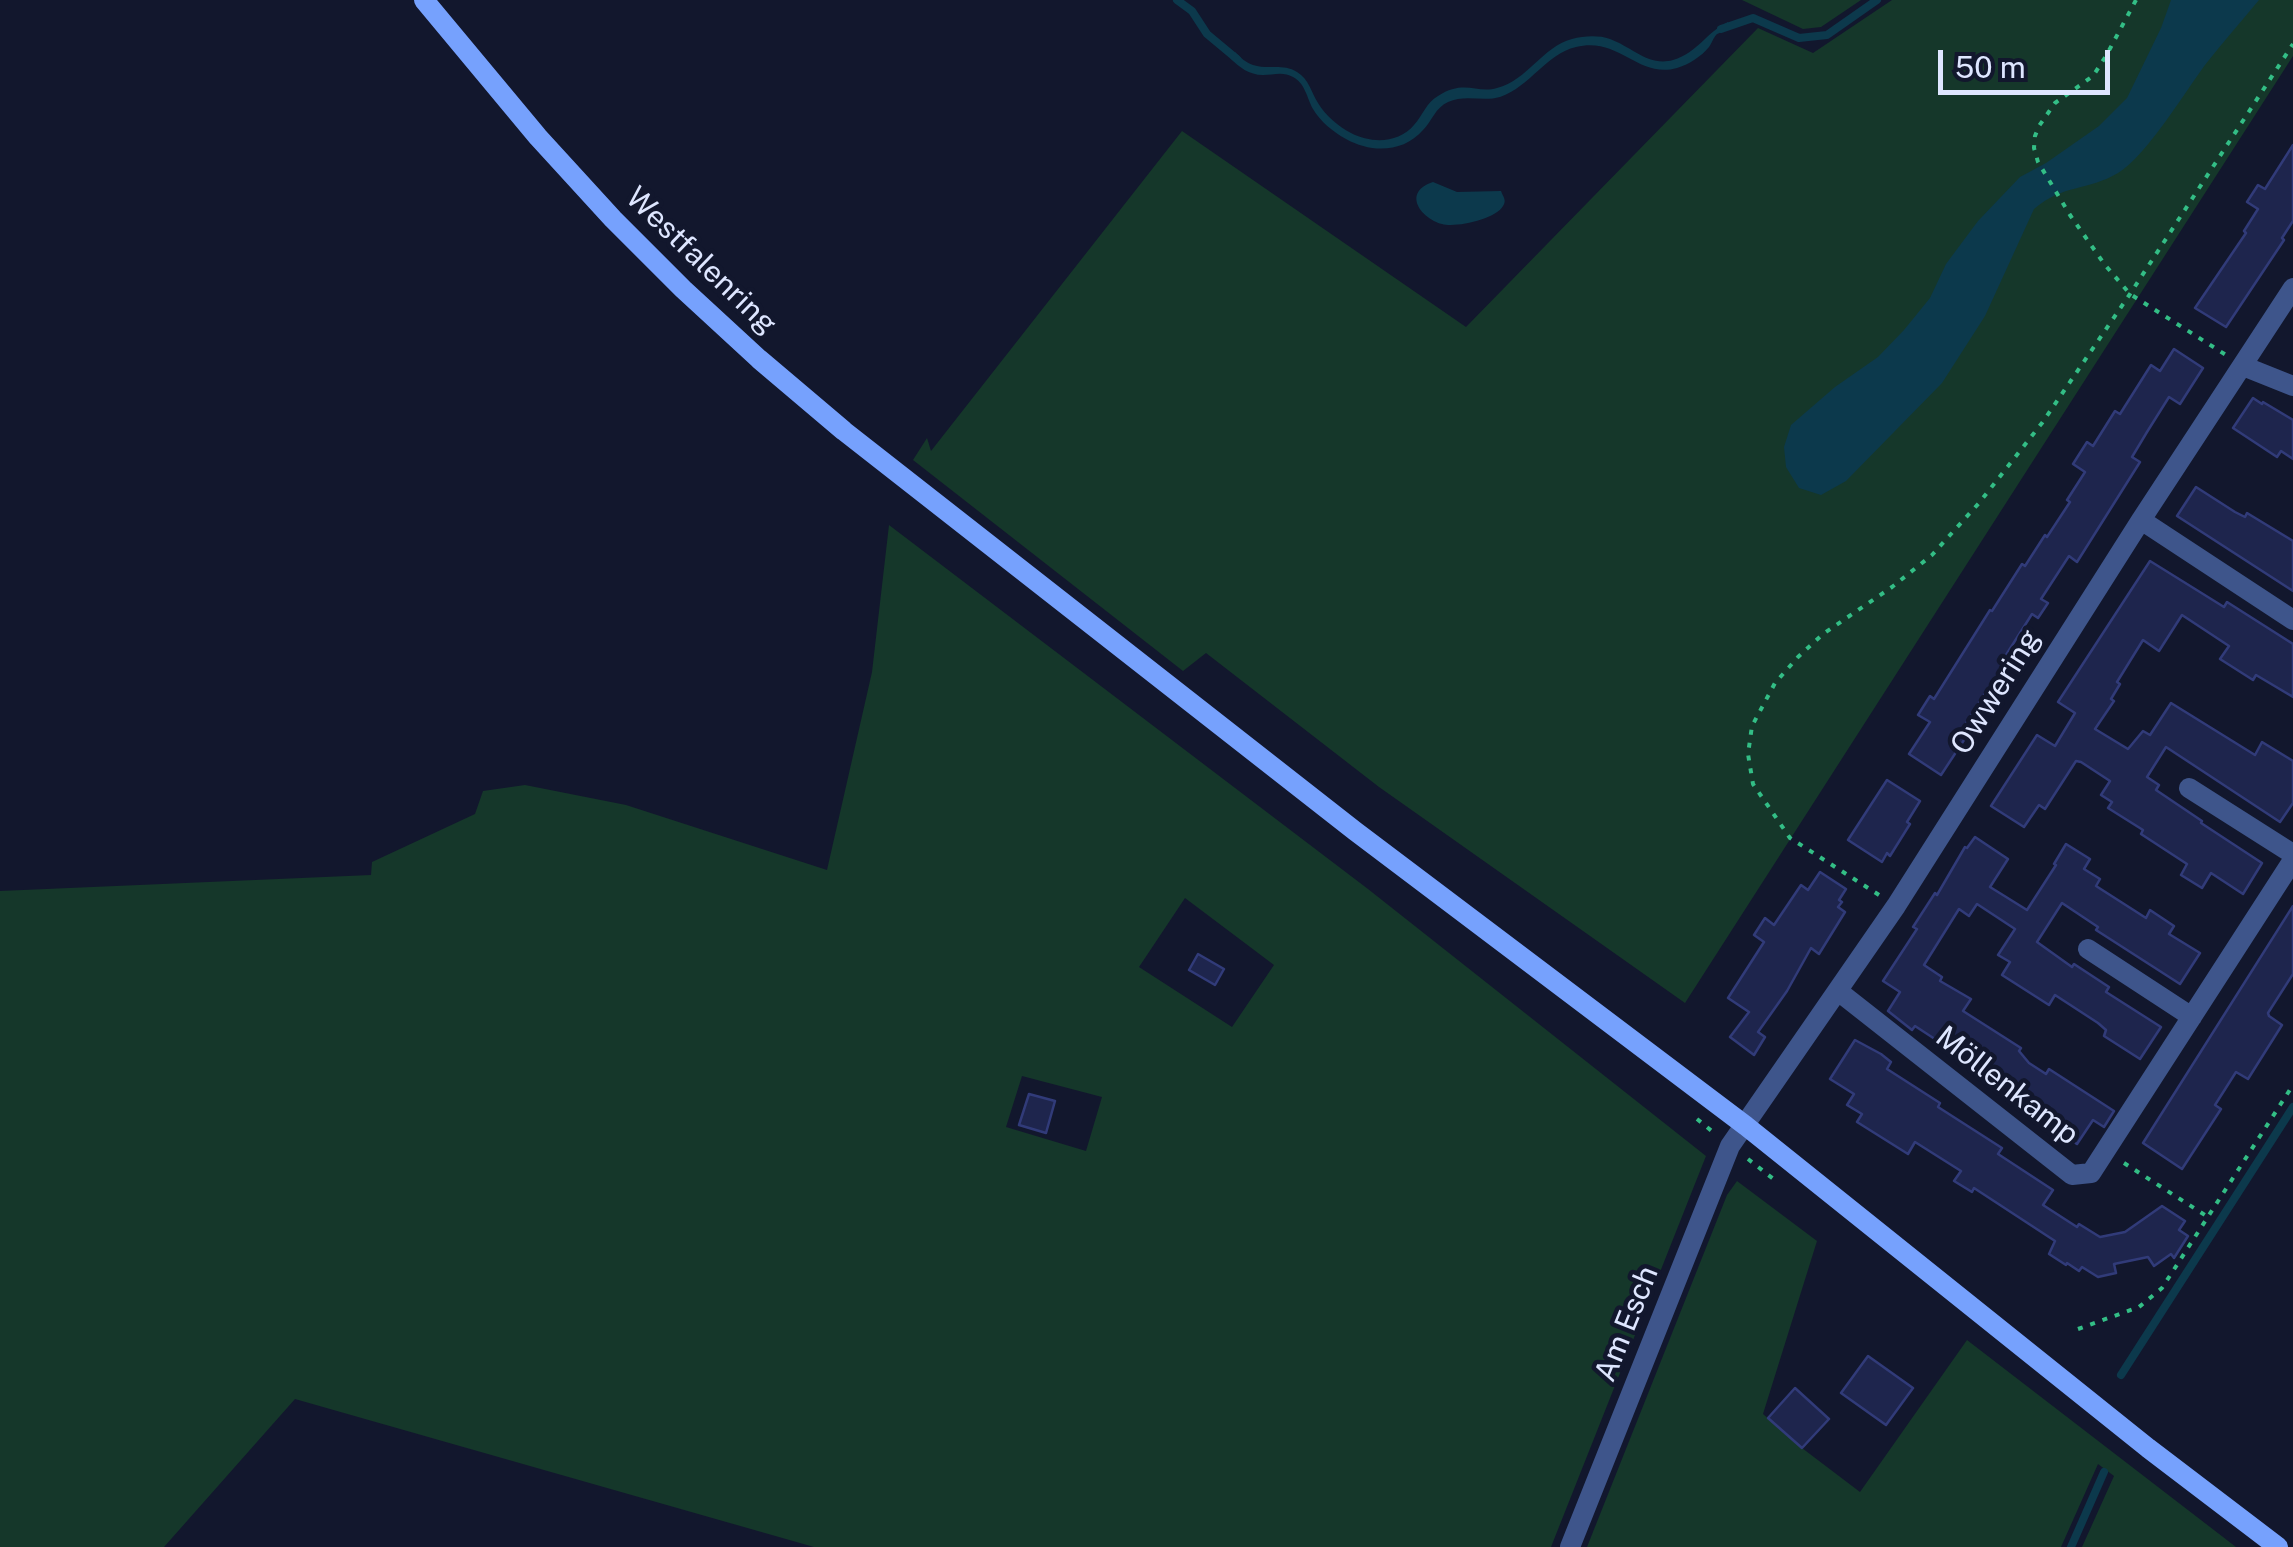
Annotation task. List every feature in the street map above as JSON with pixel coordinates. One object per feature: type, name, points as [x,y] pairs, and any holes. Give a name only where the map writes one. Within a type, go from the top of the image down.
[{"type":"street","name":"Westfalenring","points":[[424,0],[538,137],[613,219],[759,359],[830,419],[1370,842],[1746,1126],[2148,1448],[2278,1547]]},
{"type":"street","name":"Owwering","points":[[1746,1126],[1896,906],[2293,288]]},
{"type":"street","points":[[2243,366],[2293,386]]},
{"type":"street","points":[[2141,520],[2293,620]]},
{"type":"street","name":"Möllenkamp","points":[[1838,991],[2072,1176],[2090,1172],[2293,857],[2189,788]]},
{"type":"street","points":[[2088,949],[2192,1017]]},
{"type":"street","name":"Am Esch","points":[[1570,1547],[1730,1146],[1746,1126]]},
{"type":"path","points":[[2136,0],[2093,76],[2048,111],[2035,136],[2038,162],[2057,196],[2130,294],[2243,366]]},
{"type":"path","points":[[1896,906],[1790,838],[1753,784],[1748,754],[1752,726],[1775,683],[1798,657],[1932,555],[1979,503],[2042,423],[2293,44]]},
{"type":"path","points":[[2078,1329],[2139,1307],[2162,1288],[2293,1085]]},
{"type":"path","points":[[2105,1151],[2208,1217]]},
{"type":"green space","points":[[1742,0],[1861,0],[1821,27],[1803,29]]},
{"type":"green space","points":[[1892,0],[2293,0],[2293,56],[1685,1003],[1379,787],[1206,653],[1183,671],[913,460],[927,438],[931,451],[1182,131],[1466,327],[1758,28],[1813,53]]},
{"type":"green space","points":[[889,525],[1368,889],[1706,1156],[1551,1547],[814,1547],[295,1399],[164,1547],[0,1547],[0,891],[371,875],[372,862],[475,814],[483,791],[525,785],[626,805],[827,870],[872,672]],"holes":[[[1185,898],[1274,965],[1232,1027],[1139,967]],[[1022,1076],[1102,1097],[1086,1151],[1006,1127]]]},
{"type":"green space","points":[[1737,1181],[1817,1241],[1763,1414],[1860,1492],[1967,1340],[2236,1547],[2082,1547],[2114,1476],[2098,1464],[2061,1547],[1587,1547],[1727,1195]]},
{"type":"water","points":[[2171,0],[2259,0],[2129,164],[2107,179],[2055,195],[2034,209],[1985,316],[1942,383],[1846,481],[1821,495],[1799,488],[1786,467],[1784,447],[1791,425],[1878,357],[1904,330],[1930,298],[1946,264],[1978,221],[2020,177],[2099,126],[2127,98]]},
{"type":"water","points":[[1728,22],[1731,28],[1717,34],[1703,54],[1677,68],[1651,68],[1591,45],[1565,51],[1521,86],[1500,97],[1448,102],[1415,138],[1386,148],[1356,144],[1332,130],[1293,77],[1253,74],[1230,58],[1235,52],[1253,65],[1297,72],[1337,124],[1359,137],[1385,140],[1408,131],[1430,102],[1447,91],[1508,84],[1552,49],[1572,39],[1605,38],[1648,59],[1664,61],[1689,52]]},
{"type":"water","points":[[1433,182],[1457,192],[1501,191],[1504,204],[1499,211],[1475,221],[1442,224],[1421,211],[1416,198],[1424,186]]},
{"type":"building","points":[[2293,145],[2293,221],[2226,327],[2195,308],[2258,209],[2247,202],[2258,185],[2265,189]]},
{"type":"building","points":[[2174,349],[2203,368],[2180,404],[2169,397],[2132,457],[2140,462],[2077,562],[2069,556],[2041,599],[2048,603],[2038,618],[2032,614],[2006,655],[2015,661],[1992,695],[1986,692],[1960,733],[1966,737],[1941,775],[1909,754],[1930,722],[1918,715],[1930,696],[1934,699],[1990,610],[2070,502],[2067,500],[2085,472],[2073,464],[2087,442],[2093,446],[2115,411],[2120,414],[2151,365],[2160,371]]},
{"type":"building","points":[[2253,398],[2293,420],[2293,459],[2281,451],[2277,457],[2233,428]]},
{"type":"building","points":[[2196,487],[2293,541],[2293,591],[2177,516]]},
{"type":"building","points":[[2150,561],[2224,607],[2227,602],[2293,644],[2293,697],[2256,675],[2253,680],[2220,659],[2229,646],[2182,615],[2159,651],[2143,640],[2117,682],[2120,684],[2111,699],[2114,701],[2095,729],[2128,749],[2143,731],[2150,735],[2171,703],[2255,755],[2262,742],[2293,761],[2293,803],[2280,822],[2166,747],[2147,777],[2159,785],[2156,790],[2262,863],[2243,894],[2211,873],[2202,888],[2181,875],[2187,864],[2108,808],[2112,802],[2101,795],[2110,781],[2081,762],[2076,761],[2045,809],[2039,805],[2024,827],[1991,806],[2037,735],[2055,746],[2075,713],[2058,702]]},
{"type":"building","points":[[1887,780],[1920,801],[1907,822],[1910,824],[1882,862],[1848,840]]},
{"type":"building","points":[[1975,837],[2008,859],[1990,887],[2027,910],[2066,844],[2090,859],[2084,869],[2100,879],[2096,886],[2146,918],[2150,910],[2174,926],[2169,934],[2200,953],[2180,984],[2096,930],[2098,927],[2062,903],[2037,942],[2109,987],[2106,992],[2161,1027],[2140,1059],[2104,1036],[2106,1030],[2098,1023],[2055,995],[2049,1005],[2002,975],[2010,962],[1998,955],[2015,929],[1977,904],[1969,916],[1959,909],[1924,965],[1942,977],[1940,981],[1971,999],[1963,1011],[2021,1048],[2019,1051],[2029,1063],[2046,1074],[2049,1069],[2114,1111],[2104,1127],[2093,1120],[2077,1144],[2048,1126],[2051,1121],[1996,1085],[1999,1081],[1915,1026],[1912,1030],[1888,1011],[1900,992],[1883,981],[1917,929],[1913,927]]},
{"type":"building","points":[[1820,872],[1846,889],[1838,907],[1845,912],[1819,954],[1811,948],[1758,1032],[1765,1037],[1754,1055],[1730,1037],[1749,1012],[1728,998],[1764,942],[1754,935],[1765,918],[1774,925],[1801,885],[1808,890]]},
{"type":"building","points":[[2293,906],[2293,974],[2268,1013],[2282,1025],[2248,1079],[2236,1072],[2215,1105],[2221,1109],[2182,1169],[2143,1143]]},
{"type":"building","points":[[1198,954],[1224,969],[1215,985],[1189,970]]},
{"type":"building","points":[[1855,1040],[1881,1054],[1891,1062],[1887,1069],[2002,1148],[1998,1154],[2053,1190],[2043,1205],[2077,1227],[2079,1224],[2100,1237],[2125,1232],[2162,1206],[2185,1221],[2179,1230],[2188,1236],[2174,1258],[2171,1254],[2154,1266],[2148,1257],[2114,1264],[2116,1273],[2098,1277],[2082,1267],[2079,1271],[2066,1265],[2049,1254],[2055,1241],[1974,1188],[1972,1192],[1954,1181],[1961,1171],[1915,1142],[1908,1154],[1857,1122],[1862,1114],[1847,1105],[1854,1094],[1830,1079]]},
{"type":"building","points":[[1029,1094],[1055,1101],[1046,1133],[1019,1125]]},
{"type":"building","points":[[1868,1356],[1913,1388],[1886,1425],[1841,1393]]},
{"type":"building","points":[[1795,1388],[1829,1419],[1802,1448],[1768,1418]]},
{"type":"waterway","points":[[1177,0],[1192,11],[1207,34],[1237,59]]},
{"type":"waterway","points":[[1721,29],[1753,18],[1799,38],[1827,35],[1877,0]]},
{"type":"waterway","points":[[2121,1375],[2293,1107]]},
{"type":"waterway","points":[[2071,1547],[2104,1472]]}]
